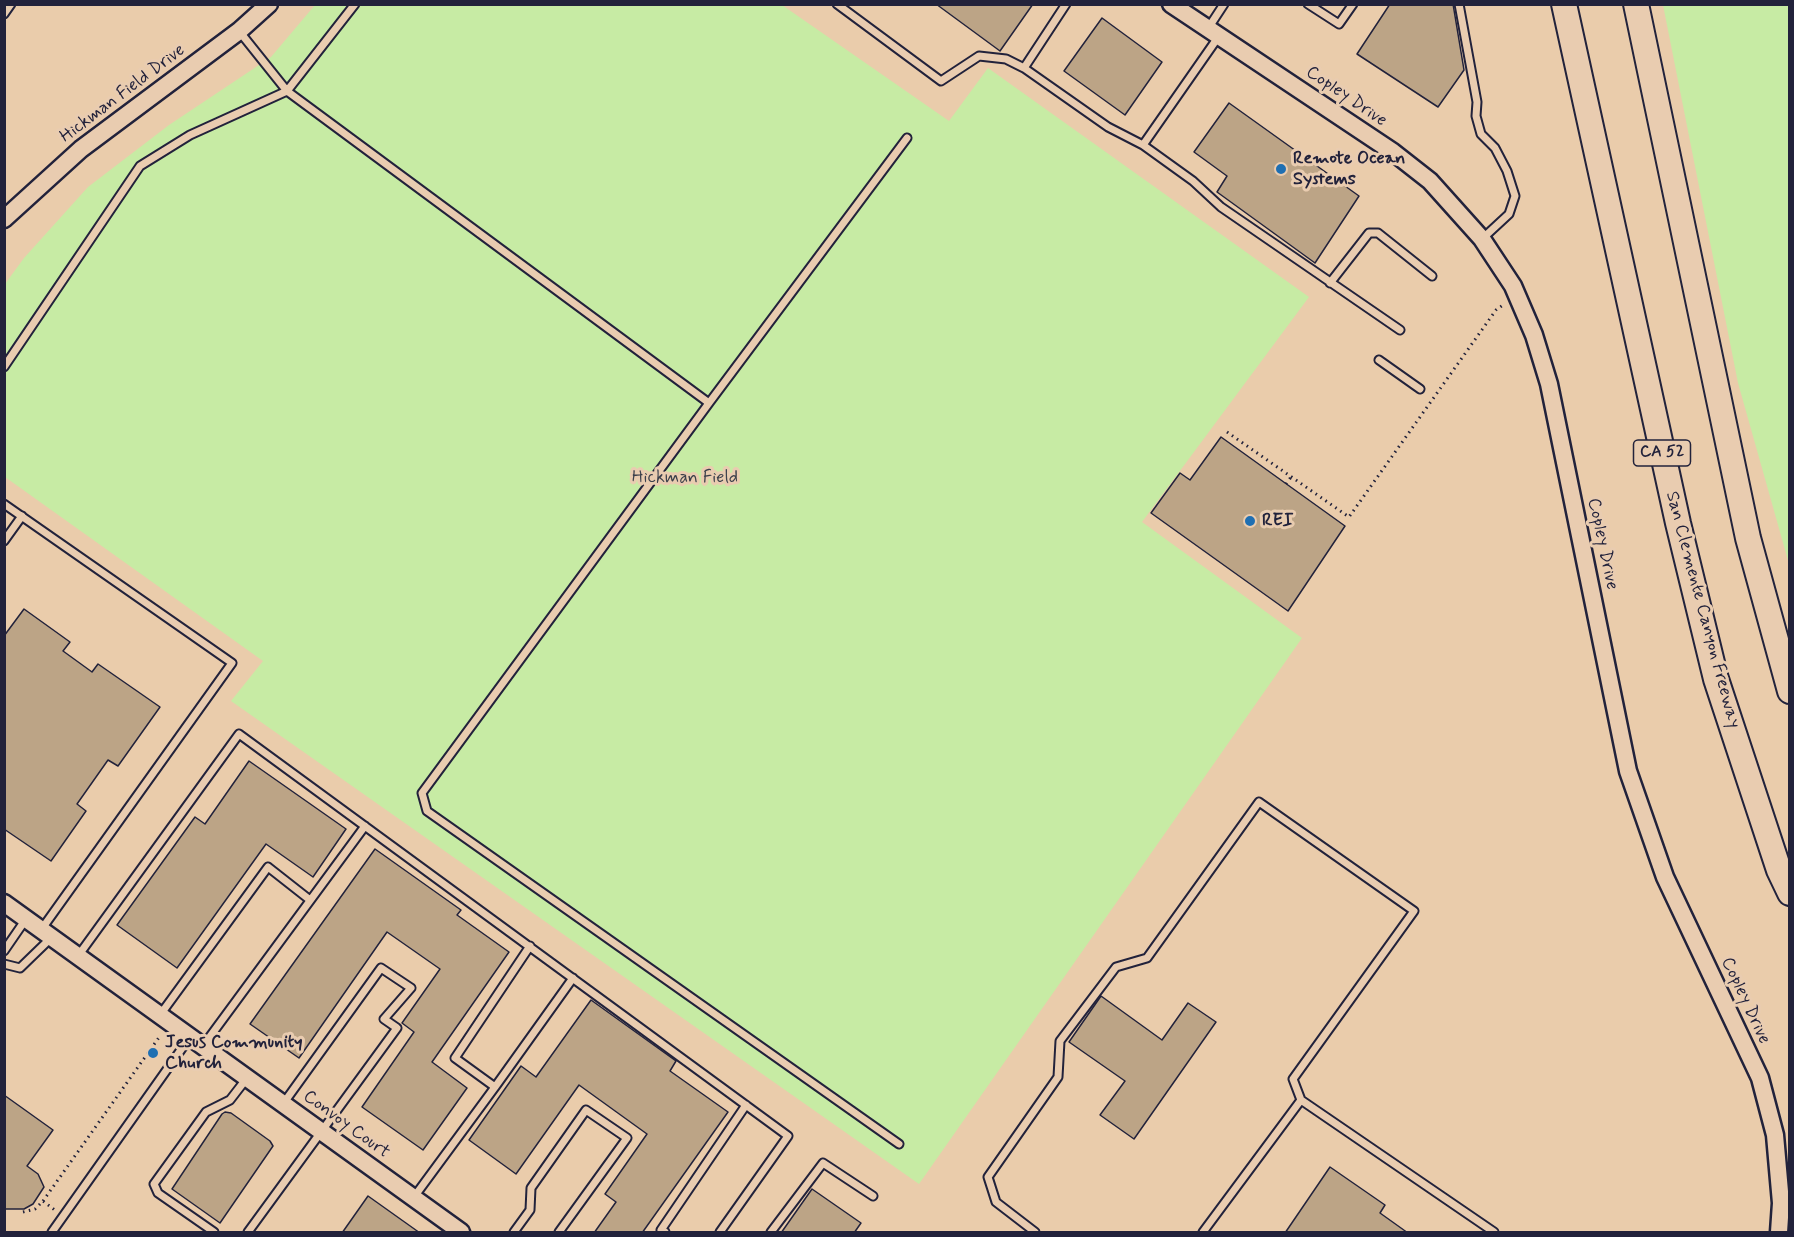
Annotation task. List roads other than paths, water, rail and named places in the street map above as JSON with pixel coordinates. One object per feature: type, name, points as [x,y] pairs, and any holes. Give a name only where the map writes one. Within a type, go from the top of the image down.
[{"type":"highway","name":"San Clemente Canyon Freeway","points":[[1564,4],[1668,478],[1714,668],[1779,870],[1790,893]]},
{"type":"highway","points":[[1636,4],[1748,538],[1790,691]]},
{"type":"street","name":"Hickman Field Drive","points":[[4,219],[81,149],[239,31],[269,4]]},
{"type":"street","name":"Copley Drive","points":[[1172,4],[1393,152],[1430,182],[1482,239],[1517,295],[1534,335],[1549,384],[1628,771],[1665,876],[1760,1078],[1775,1136],[1781,1203],[1779,1233]]},
{"type":"street","name":"Convoy Court","points":[[4,903],[160,1015],[191,1044],[248,1078],[461,1233]]},
{"type":"lane","points":[[4,14],[11,4]]},
{"type":"lane","points":[[4,367],[140,166],[190,135],[287,91],[355,4]]},
{"type":"lane","points":[[837,4],[941,81],[979,56],[1006,59],[1024,68],[1108,127],[1143,145],[1193,181],[1221,207],[1400,330]]},
{"type":"lane","points":[[1024,68],[1066,4]]},
{"type":"lane","points":[[1143,145],[1213,32],[1224,4]]},
{"type":"lane","points":[[1308,4],[1339,24],[1353,4]]},
{"type":"lane","points":[[1459,4],[1477,102],[1476,116],[1481,134],[1495,148],[1507,171],[1515,196],[1509,214],[1482,239]]},
{"type":"lane","points":[[239,31],[287,91],[709,403]]},
{"type":"lane","points":[[899,1144],[426,811],[422,793],[907,138]]},
{"type":"lane","points":[[1330,283],[1369,233],[1378,233],[1432,276]]},
{"type":"lane","points":[[1379,360],[1420,389]]},
{"type":"lane","points":[[4,504],[232,663],[47,934],[20,968],[4,964]]},
{"type":"lane","points":[[4,541],[22,516]]},
{"type":"lane","points":[[78,956],[239,734],[788,1136],[720,1233]]},
{"type":"lane","points":[[1035,1233],[996,1202],[988,1177],[1058,1077],[1060,1041],[1116,967],[1147,958],[1259,802],[1414,911],[1293,1079],[1301,1100],[1494,1233]]},
{"type":"lane","points":[[52,1233],[191,1044],[310,900],[365,826]]},
{"type":"lane","points":[[160,1015],[268,867],[310,900]]},
{"type":"lane","points":[[4,951],[26,919]]},
{"type":"lane","points":[[495,1088],[455,1058],[530,946]]},
{"type":"lane","points":[[248,1233],[397,1028],[384,1019],[411,988],[381,968],[283,1104]]},
{"type":"lane","points":[[414,1197],[573,978]]},
{"type":"lane","points":[[214,1233],[158,1193],[154,1184],[206,1112],[230,1100],[248,1078]]},
{"type":"lane","points":[[1203,1233],[1301,1100]]},
{"type":"lane","points":[[665,1233],[661,1230],[746,1105]]},
{"type":"lane","points":[[514,1233],[530,1210],[531,1188],[586,1110],[627,1138],[559,1233]]},
{"type":"lane","points":[[771,1233],[823,1163],[873,1196]]},
{"type":"place","name":"Remote Ocean Systems","points":[[1281,169]]},
{"type":"place","name":"REI","points":[[1250,521]]},
{"type":"place","name":"Jesus Community Church","points":[[153,1053]]},
{"type":"park label","name":"Hickman Field","points":[[685,478]]}]
